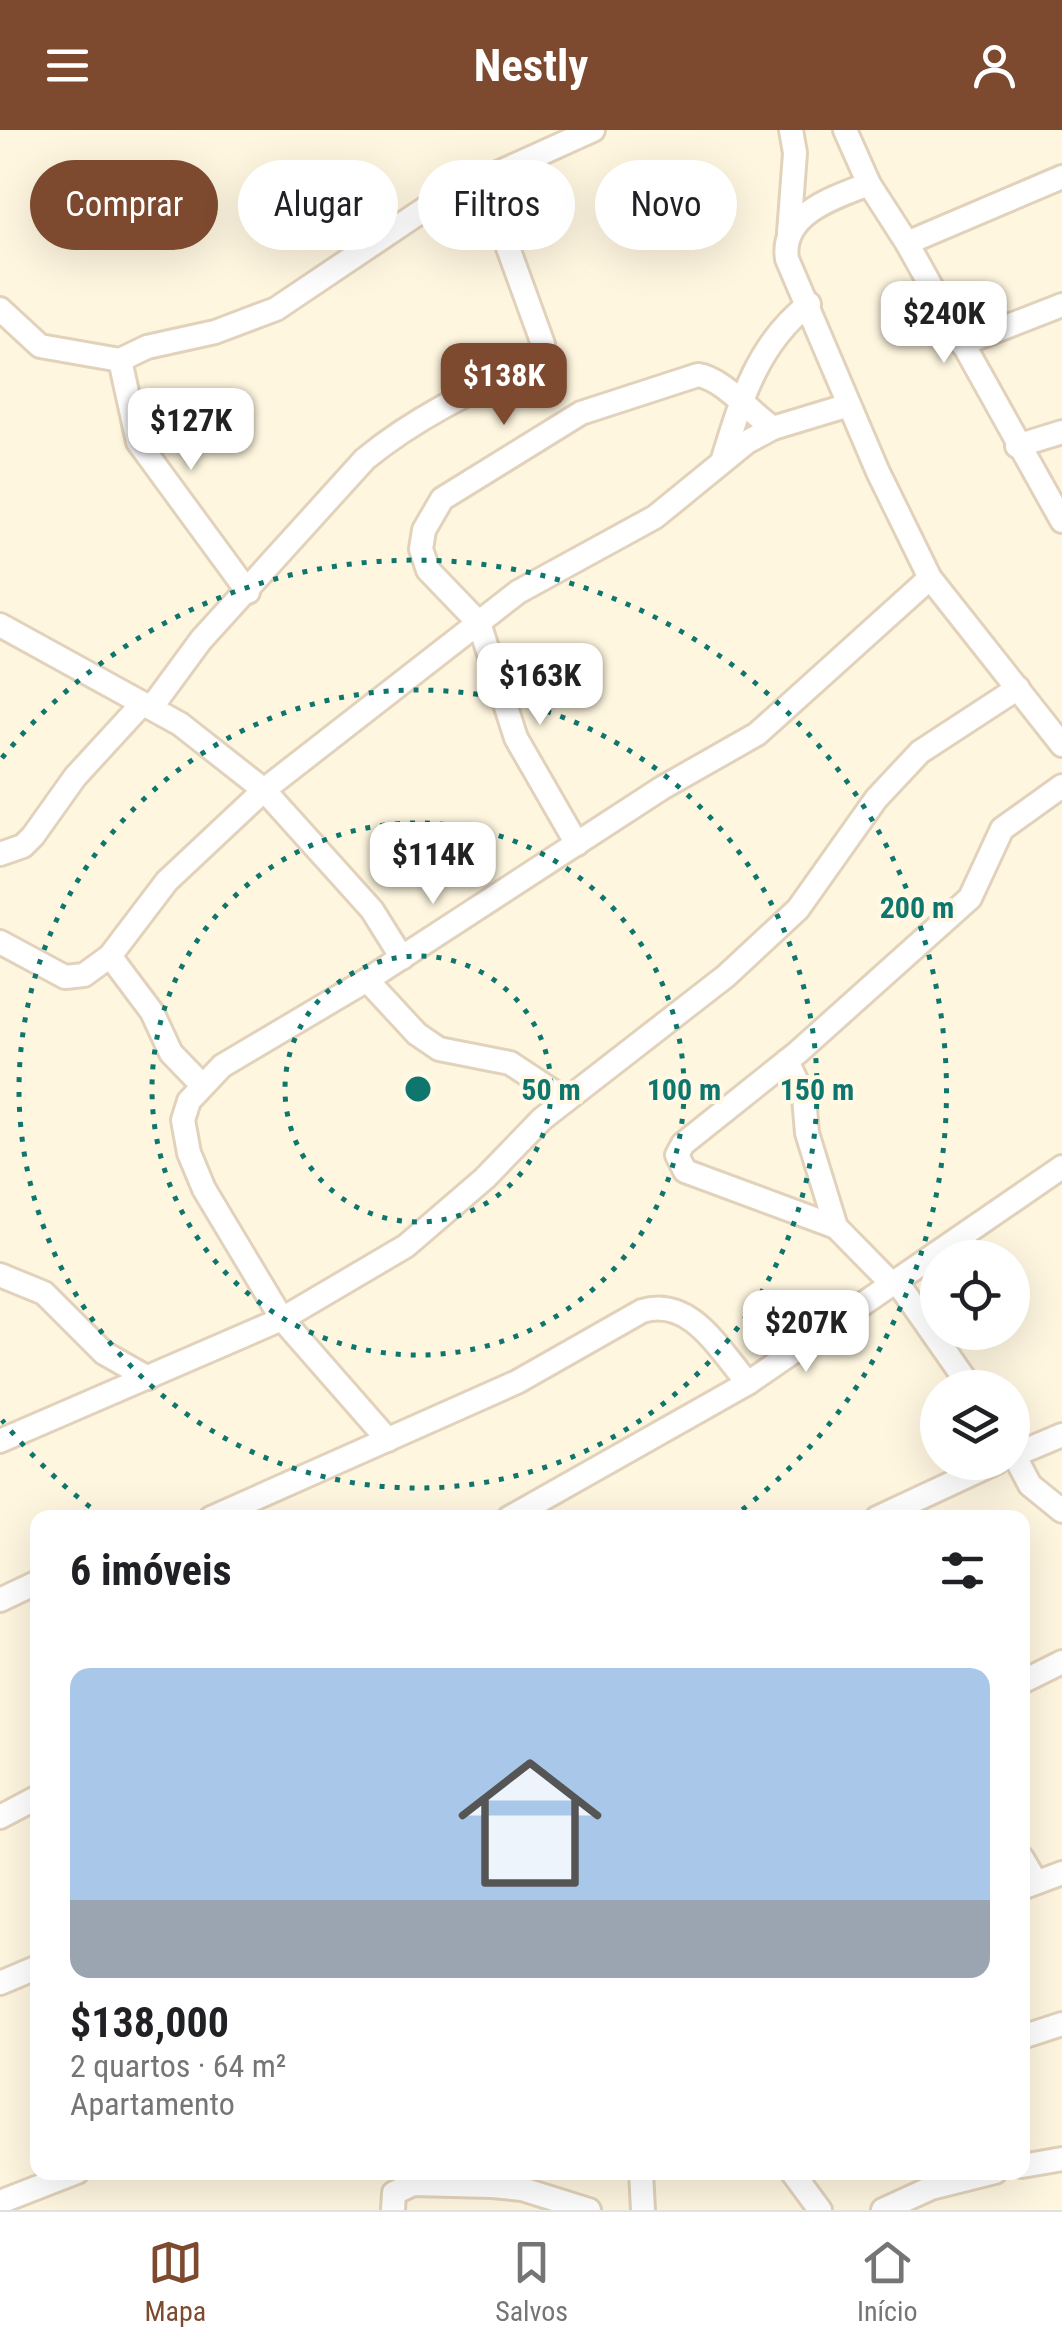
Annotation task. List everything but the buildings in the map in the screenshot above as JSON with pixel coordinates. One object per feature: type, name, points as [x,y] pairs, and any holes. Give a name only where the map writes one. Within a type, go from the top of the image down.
[{"type":"street","points":[[526,160],[593,130]]},
{"type":"street","points":[[791,130],[796,154],[788,259],[849,405],[930,578],[1062,745]]},
{"type":"street","points":[[845,130],[869,184],[907,242],[1062,521]]},
{"type":"street","points":[[907,242],[1062,177]]},
{"type":"street","points":[[790,233],[807,213],[869,184]]},
{"type":"street","points":[[0,309],[40,346],[120,360],[276,309],[418,213]]},
{"type":"street","points":[[0,854],[22,846],[33,836],[76,777],[248,592],[296,531],[392,437],[455,399],[534,362],[542,354],[543,344],[509,250]]},
{"type":"street","points":[[723,459],[758,360],[791,318],[809,304]]},
{"type":"street","points":[[962,344],[1062,305]]},
{"type":"street","points":[[120,360],[138,442],[248,592]]},
{"type":"street","points":[[576,844],[516,738],[479,623],[428,570],[421,549],[424,530],[442,498],[581,413],[698,374],[724,386],[740,404],[773,428]]},
{"type":"street","points":[[0,942],[65,977],[84,975],[110,956],[167,880],[264,790],[530,584],[655,517],[723,459],[773,428],[849,405]]},
{"type":"street","points":[[1018,446],[1062,432]]},
{"type":"street","points":[[388,1440],[282,1319],[204,1188],[189,1153],[182,1120],[201,1084],[222,1066],[367,980],[576,844],[757,734],[930,578]]},
{"type":"street","points":[[4,636],[180,724],[264,790],[372,910],[402,958]]},
{"type":"street","points":[[0,1440],[282,1319],[406,1246],[566,1100],[726,976],[798,909],[876,798],[920,752],[1018,688]]},
{"type":"street","points":[[958,1370],[895,1283],[836,1227],[685,1171],[678,1164],[683,1144],[787,1062],[970,898],[1002,828],[1062,786]]},
{"type":"street","points":[[110,956],[152,1012],[172,1053],[201,1084]]},
{"type":"street","points":[[367,980],[417,1034],[438,1049],[510,1062],[566,1100]]},
{"type":"street","points":[[787,1062],[804,1096],[808,1133],[836,1227]]},
{"type":"street","points":[[523,1510],[748,1382],[1062,1167]]},
{"type":"street","points":[[0,1275],[44,1292],[104,1353],[148,1378]]},
{"type":"street","points":[[230,1510],[518,1382],[660,1306],[689,1315],[748,1382]]},
{"type":"street","points":[[1030,1448],[1062,1435]]},
{"type":"street","points":[[894,1510],[958,1480]]},
{"type":"street","points":[[1026,1480],[1062,1511]]},
{"type":"street","points":[[0,1600],[30,1586]]},
{"type":"street","points":[[1030,1678],[1062,1662]]},
{"type":"street","points":[[0,1817],[30,1801]]},
{"type":"street","points":[[1030,1885],[1062,1873]]},
{"type":"street","points":[[0,1983],[30,1970]]},
{"type":"street","points":[[1030,2034],[1062,2024]]},
{"type":"street","points":[[1030,2164],[1062,2158]]},
{"type":"street","points":[[0,2202],[22,2202],[62,2180]]},
{"type":"street","points":[[641,2180],[643,2210]]},
{"type":"street","points":[[798,2180],[820,2210]]},
{"type":"street","points":[[884,2210],[932,2188],[964,2180]]},
{"type":"street","points":[[392,2210],[394,2193],[413,2184],[522,2189],[590,2210]]}]
